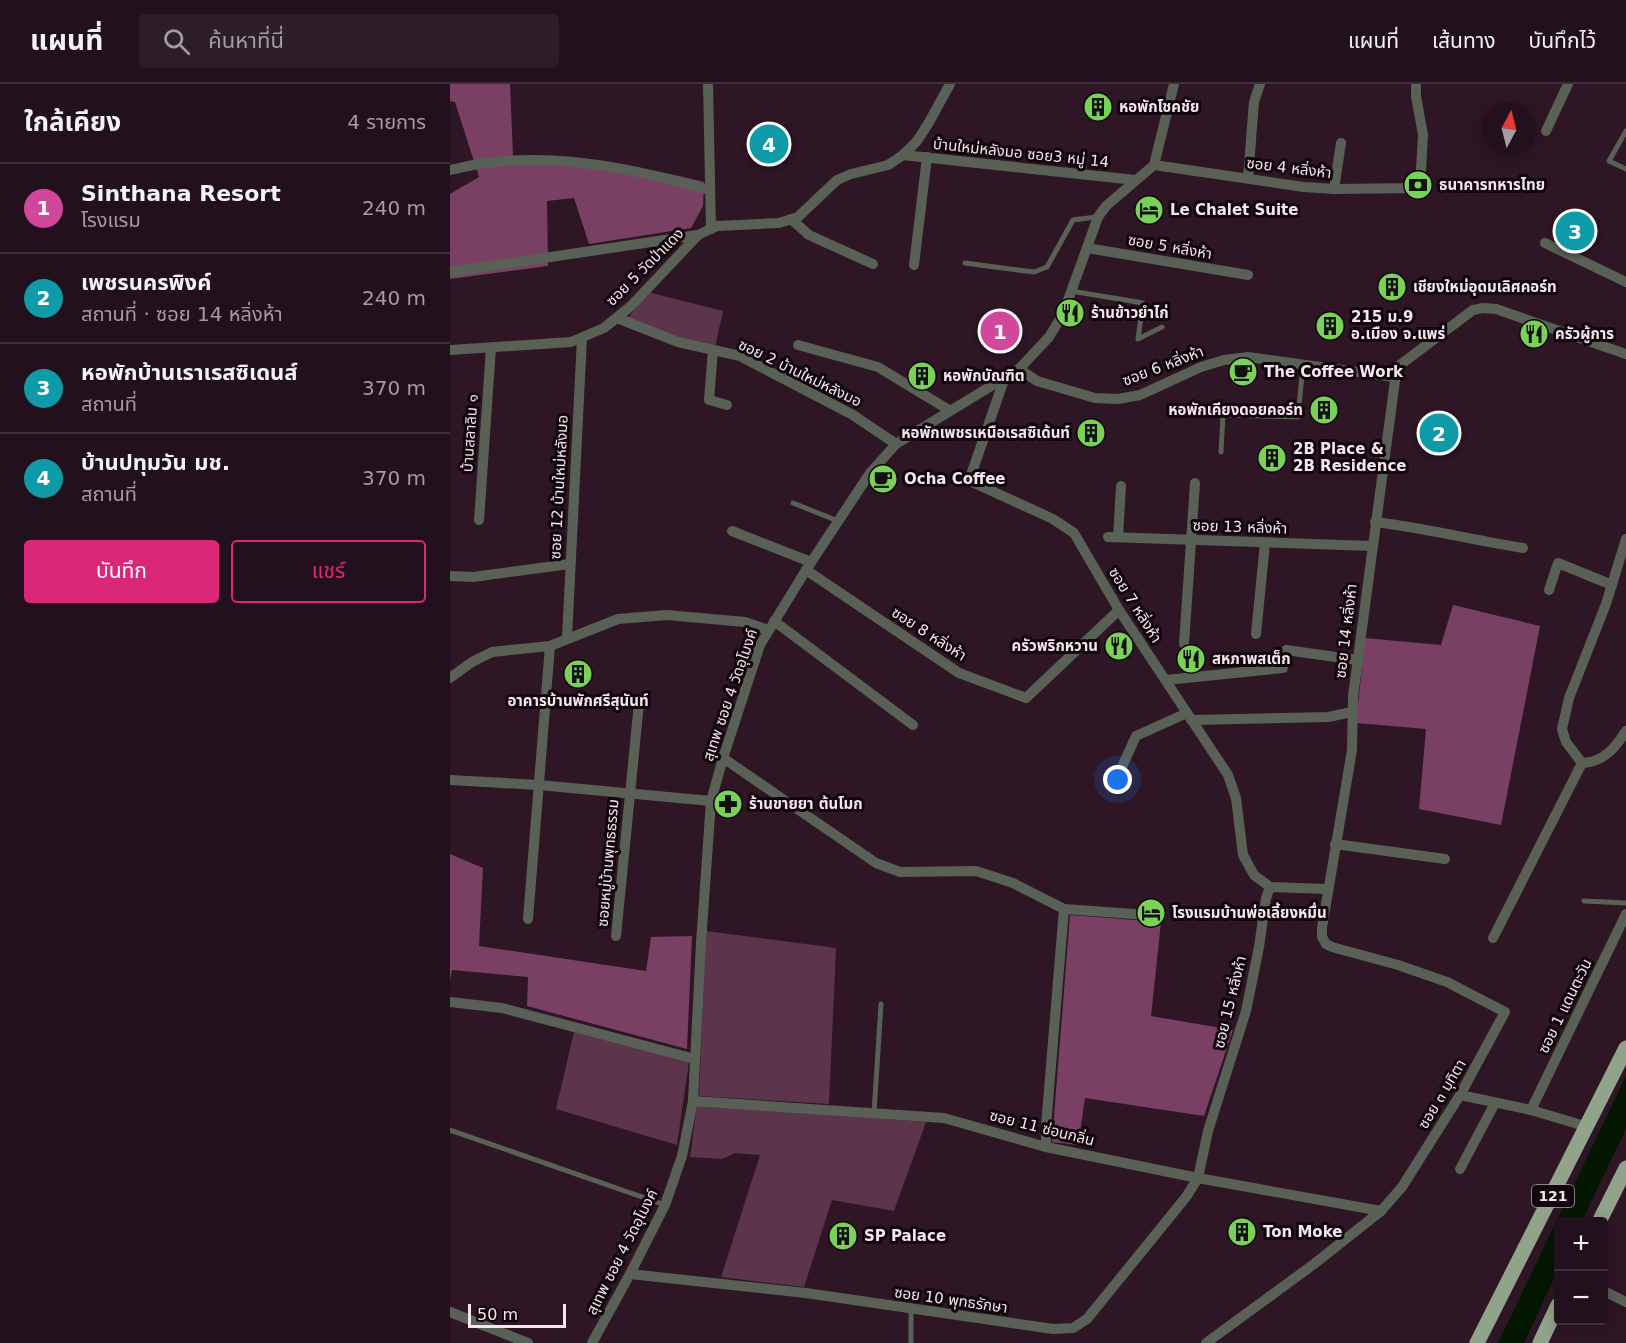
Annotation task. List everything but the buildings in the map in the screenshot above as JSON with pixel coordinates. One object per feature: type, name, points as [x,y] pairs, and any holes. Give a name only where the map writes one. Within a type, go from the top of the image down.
[{"type":"main road","name":"121","points":[[1478,1343],[1626,1048]]},
{"type":"main road","points":[[1601,1217],[1626,1168]]},
{"type":"main road","points":[[1540,1343],[1554,1313]]},
{"type":"street","points":[[708,84],[711,229]]},
{"type":"street","name":"ซอย 5 วัดป่าแดง","points":[[450,350],[571,342],[604,328],[631,306],[698,235],[717,226],[779,223],[798,217],[837,180],[851,174],[888,165],[917,141],[950,84]]},
{"type":"street","points":[[1154,165],[1174,84]]},
{"type":"street","points":[[1248,178],[1254,102],[1260,84]]},
{"type":"street","name":"ซอย 4 หลิ่งห้า","points":[[1154,165],[1304,187],[1420,188],[1423,135],[1416,84]]},
{"type":"street","points":[[1546,131],[1568,84]]},
{"type":"street","points":[[1334,189],[1341,143]]},
{"type":"street","name":"บ้านใหม่หลังมอ ซอย3 หมู่ 14","points":[[903,154],[1135,180]]},
{"type":"street","points":[[914,265],[927,157]]},
{"type":"street","points":[[450,170],[487,163],[541,160],[603,165],[653,174],[710,190]]},
{"type":"street","name":"สุเทพ ซอย 4 วัดอุโมงค์","points":[[592,1343],[665,1205],[682,1156],[693,1101],[711,801],[760,645],[808,566],[870,473],[896,444],[1019,369],[1049,338],[1063,314],[1098,217],[1106,206],[1154,165]]},
{"type":"street","points":[[791,219],[809,235],[873,264]]},
{"type":"street","points":[[450,272],[698,235]]},
{"type":"street","points":[[1545,243],[1626,282]]},
{"type":"street","name":"ซอย 5 หลิ่งห้า","points":[[1087,248],[1248,275]]},
{"type":"street","points":[[1394,377],[1400,365],[1473,310],[1484,308],[1496,309],[1626,354]]},
{"type":"street","name":"ซอย 2 บ้านใหม่หลังมอ","points":[[617,318],[678,342],[740,356],[853,415],[896,444]]},
{"type":"street","name":"ซอย 12 บ้านใหม่หลังมอ","points":[[567,639],[582,338]]},
{"type":"street","points":[[798,345],[878,367],[949,410]]},
{"type":"street","name":"บ้านสลาลิน ๑","points":[[479,520],[491,348]]},
{"type":"street","points":[[713,350],[708,400],[727,405]]},
{"type":"street","name":"ซอย 6 หลิ่งห้า","points":[[1019,369],[1037,381],[1095,398],[1118,399],[1140,395],[1201,367],[1224,360],[1248,357],[1394,377]]},
{"type":"street","name":"ซอย 7 หลิ่งห้า","points":[[1005,377],[971,475],[972,482],[1058,522],[1074,533],[1119,610],[1228,775],[1236,798],[1243,855],[1254,875],[1270,887]]},
{"type":"street","name":"ซอย 14 หลิ่งห้า","points":[[1327,889],[1352,750],[1352,712],[1357,660],[1394,377]]},
{"type":"street","points":[[1184,644],[1195,483]]},
{"type":"street","name":"ซอย 13 หลิ่งห้า","points":[[1121,486],[1113,537],[1372,546]]},
{"type":"street","points":[[1375,522],[1410,526],[1454,537],[1523,548]]},
{"type":"street","points":[[732,531],[808,566]]},
{"type":"street","points":[[1582,763],[1566,742],[1562,729],[1569,698],[1612,585],[1626,539]]},
{"type":"street","points":[[1256,634],[1265,543]]},
{"type":"street","points":[[1549,590],[1558,563],[1612,585]]},
{"type":"street","points":[[450,576],[473,577],[570,564]]},
{"type":"street","name":"ซอย 8 หลิ่งห้า","points":[[808,566],[959,673],[1026,698],[1119,610]]},
{"type":"street","points":[[450,678],[472,662],[492,652],[550,646],[618,620],[667,615],[745,622],[771,625],[913,725]]},
{"type":"street","points":[[528,919],[550,646]]},
{"type":"street","points":[[1166,680],[1283,668],[1286,650],[1357,660]]},
{"type":"street","name":"ซอยหมู่บ้านพุทธธรรม","points":[[616,936],[639,703]]},
{"type":"street","points":[[1115,782],[1136,736],[1189,717],[1328,717],[1352,712]]},
{"type":"street","points":[[1582,763],[1592,763],[1601,759],[1616,746],[1626,731]]},
{"type":"street","points":[[723,758],[876,863],[900,872],[976,871],[1012,883],[1064,909],[1161,916]]},
{"type":"street","points":[[1493,938],[1582,763]]},
{"type":"street","name":"ซอยหมู่บ้านพุทธธรรม","points":[[450,780],[538,785],[711,801]]},
{"type":"street","points":[[1335,844],[1445,859]]},
{"type":"street","points":[[1270,887],[1327,889]]},
{"type":"street","name":"ซอย 15 หลิ่งห้า","points":[[1198,1178],[1208,1131],[1246,1011],[1266,898],[1270,887]]},
{"type":"street","name":"ซอย ๓ มุทิตา","points":[[1206,1343],[1314,1264],[1381,1211],[1401,1187],[1460,1095],[1506,1012],[1447,982],[1398,964],[1326,944],[1322,937],[1322,928],[1327,889]]},
{"type":"street","points":[[1046,1147],[1064,909]]},
{"type":"street","name":"ซอย 1 แดนตะวัน","points":[[1531,1110],[1626,914]]},
{"type":"street","points":[[450,1002],[502,1008],[694,1059]]},
{"type":"street","points":[[1460,1095],[1531,1110],[1588,1127]]},
{"type":"street","name":"ซอย 11 ซ่อนกลิ่น","points":[[693,1101],[944,1118],[1046,1147],[1198,1178],[1381,1211]]},
{"type":"street","points":[[1460,1169],[1495,1102]]},
{"type":"street","name":"ซอย 10 พุทธรักษา","points":[[630,1274],[806,1293],[1053,1329],[1073,1328],[1087,1319],[1186,1197],[1198,1178]]},
{"type":"street","points":[[1608,1293],[1626,1302]]},
{"type":"street","points":[[450,1312],[528,1343]]},
{"type":"lane","points":[[1626,131],[1609,160],[1626,169]]},
{"type":"lane","points":[[965,263],[1034,273],[1047,267],[1073,220],[1098,217]]},
{"type":"lane","points":[[1071,291],[1143,303],[1138,339],[1162,327]]},
{"type":"lane","points":[[1221,452],[1222,414],[1298,417],[1303,364]]},
{"type":"lane","points":[[793,503],[838,521]]},
{"type":"lane","points":[[1584,901],[1626,903]]},
{"type":"lane","points":[[874,1113],[881,1004]]},
{"type":"lane","points":[[450,1130],[665,1205]]},
{"type":"lane","points":[[910,1343],[911,1309]]},
{"type":"shaded area","points":[[450,84],[510,84],[513,156],[609,164],[657,171],[704,182],[703,206],[691,228],[589,244],[574,198],[547,201],[548,266],[450,279],[450,194],[479,177],[455,102],[450,101]]},
{"type":"shaded area","points":[[648,292],[723,311],[715,347],[679,337],[628,318]]},
{"type":"shaded area","points":[[1453,605],[1540,626],[1501,825],[1419,809],[1426,729],[1356,723],[1365,638],[1441,645]]},
{"type":"shaded area","points":[[450,854],[483,868],[479,946],[646,971],[651,937],[692,936],[687,1049],[527,1006],[528,977],[452,970],[450,981]]},
{"type":"shaded area","points":[[1070,915],[1161,922],[1151,1016],[1233,1030],[1204,1116],[1085,1098],[1078,1145],[1052,1142]]},
{"type":"shaded area","points":[[706,931],[836,948],[829,1104],[699,1096]]},
{"type":"shaded area","points":[[574,1032],[689,1062],[677,1145],[556,1109]]},
{"type":"shaded area","points":[[1626,1076],[1626,1129],[1584,1217],[1558,1217]]},
{"type":"shaded area","points":[[697,1105],[926,1122],[894,1211],[832,1200],[804,1287],[721,1277],[760,1155],[735,1153],[722,1159],[690,1157]]},
{"type":"shaded area","points":[[1554,1226],[1554,1279],[1524,1343],[1498,1343]]},
{"type":"place","name":"หอพักโชคชัย","points":[[1098,107]]},
{"type":"place","name":"บ้านปทุมวัน มช.","points":[[769,144]]},
{"type":"place","name":"ธนาคารทหารไทย","points":[[1418,185]]},
{"type":"place","name":"Le Chalet Suite","points":[[1149,210]]},
{"type":"place","name":"หอพักบ้านเราเรสซิเดนส์","points":[[1575,231]]},
{"type":"place","name":"เชียงใหม่อุดมเลิศคอร์ท","points":[[1392,287]]},
{"type":"place","name":"ร้านข้าวยำไก่","points":[[1070,313]]},
{"type":"place","name":"215 ม.9 อ.เมือง จ.แพร่","points":[[1330,326]]},
{"type":"place","name":"Sinthana Resort","points":[[1000,331]]},
{"type":"place","name":"ครัวผู้การ","points":[[1534,334]]},
{"type":"place","name":"The Coffee Work","points":[[1243,372]]},
{"type":"place","name":"หอพักบัณฑิต","points":[[922,376]]},
{"type":"place","name":"หอพักเคียงดอยคอร์ท","points":[[1324,410]]},
{"type":"place","name":"หอพักเพชรเหนือเรสซิเด้นท์","points":[[1091,433]]},
{"type":"place","name":"เพชรนครพิงค์","points":[[1439,433]]},
{"type":"place","name":"2B Place & 2B Residence","points":[[1272,458]]},
{"type":"place","name":"Ocha Coffee","points":[[883,479]]},
{"type":"place","name":"ครัวพริกหวาน","points":[[1119,646]]},
{"type":"place","name":"สหภาพสเต็ก","points":[[1191,659]]},
{"type":"place","name":"อาคารบ้านพักศรีสุนันท์","points":[[578,674]]},
{"type":"place","name":"ร้านขายยา ต้นโมก","points":[[728,804]]},
{"type":"place","name":"โรงแรมบ้านพ่อเลี้ยงหมื่น","points":[[1151,913]]},
{"type":"place","name":"Ton Moke","points":[[1242,1232]]},
{"type":"place","name":"SP Palace","points":[[843,1236]]}]
